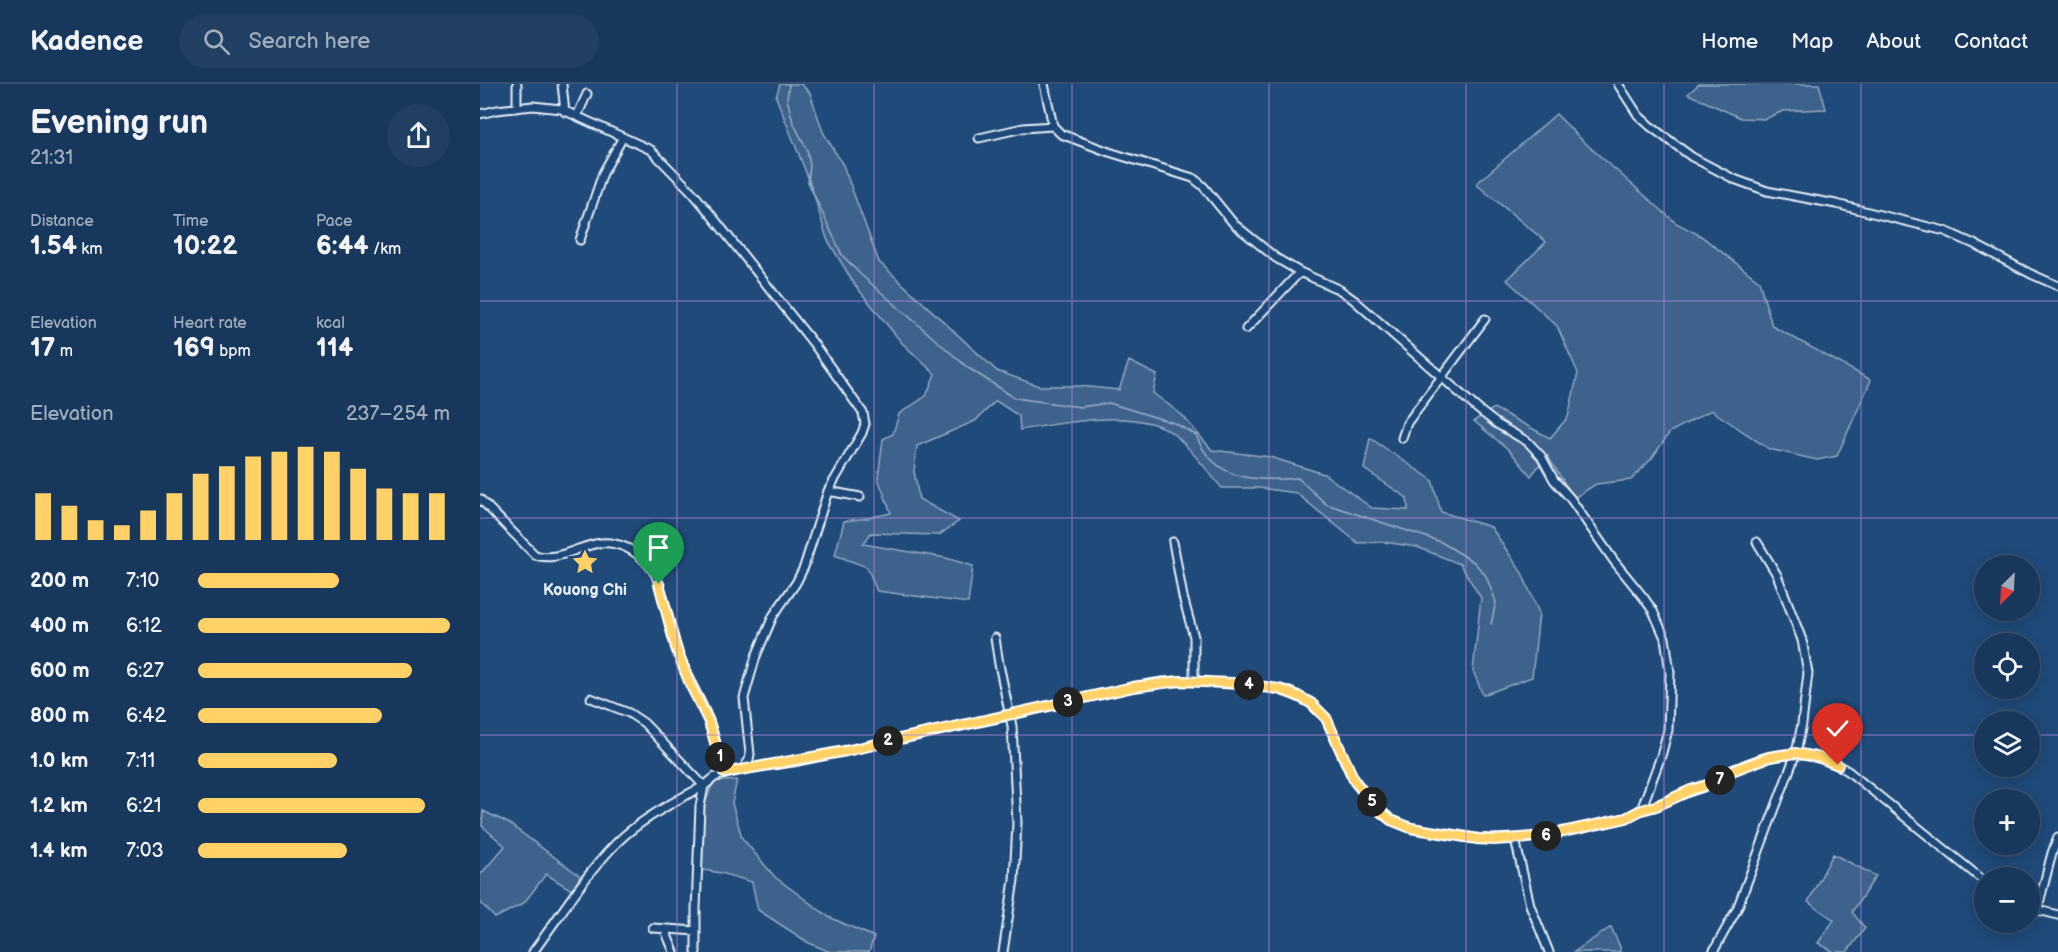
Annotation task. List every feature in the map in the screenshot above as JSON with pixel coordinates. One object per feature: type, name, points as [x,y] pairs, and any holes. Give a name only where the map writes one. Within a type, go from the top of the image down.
[{"type":"street","points":[[517,84],[517,108]]},
{"type":"street","points":[[562,84],[565,112]]},
{"type":"street","points":[[1044,84],[1053,126],[1061,134],[1198,181],[1234,224],[1276,258],[1345,293],[1497,424],[1535,449],[1541,456],[1554,480],[1570,498],[1644,598],[1656,619],[1668,651],[1670,672],[1668,730],[1641,810]]},
{"type":"street","points":[[1618,84],[1638,114],[1650,126],[1692,157],[1734,179],[1767,191],[1836,204],[1944,231],[2058,286]]},
{"type":"street","points":[[577,116],[587,94]]},
{"type":"street","points":[[480,114],[546,106],[561,109],[651,150],[693,193],[778,298],[857,401],[865,418],[862,433],[828,490],[804,567],[773,616],[751,671],[744,698],[750,754],[743,769]]},
{"type":"street","points":[[979,138],[1023,128],[1053,126]]},
{"type":"street","points":[[580,240],[603,173],[623,137]]},
{"type":"street","points":[[1245,329],[1300,272]]},
{"type":"street","points":[[1402,438],[1407,423],[1485,319]]},
{"type":"street","points":[[828,490],[860,497]]},
{"type":"street","points":[[480,499],[535,555],[544,558],[551,557],[590,544],[605,542],[631,550],[649,566],[659,584],[683,666],[709,722],[724,773]]},
{"type":"street","points":[[1173,542],[1183,597],[1194,637],[1194,681]]},
{"type":"street","points":[[1713,952],[1737,909],[1796,753],[1808,673],[1802,639],[1777,575],[1758,542]]},
{"type":"street","points":[[995,638],[1002,685],[1011,715],[1017,823],[1012,890],[1003,952]]},
{"type":"street","points":[[533,952],[592,871],[623,837],[653,814],[724,773],[804,759],[1163,682],[1232,683],[1279,689],[1311,703],[1326,718],[1341,755],[1358,787],[1380,811],[1401,825],[1478,839],[1545,836],[1626,818],[1691,790],[1726,779],[1731,771],[1756,760],[1796,753],[1820,758],[1844,768],[1974,873]]},
{"type":"street","points":[[591,698],[629,713],[644,723],[704,786]]},
{"type":"street","points":[[696,952],[698,832],[704,786]]},
{"type":"street","points":[[2040,899],[2058,837]]},
{"type":"street","points":[[1515,839],[1530,905],[1549,952]]},
{"type":"street","points":[[2040,912],[2058,915]]},
{"type":"street","points":[[653,928],[696,931]]},
{"type":"street","points":[[665,930],[674,952]]},
{"type":"shaded area","points":[[780,84],[801,84],[810,93],[823,132],[843,165],[879,262],[997,371],[1039,386],[1079,386],[1119,390],[1129,361],[1157,375],[1153,393],[1182,415],[1212,450],[1270,457],[1324,474],[1372,508],[1408,510],[1407,498],[1364,469],[1370,438],[1432,480],[1441,512],[1491,527],[1522,573],[1539,613],[1532,677],[1483,695],[1473,671],[1481,598],[1460,564],[1417,547],[1384,542],[1358,543],[1296,493],[1259,488],[1222,488],[1176,436],[1161,427],[1143,421],[1101,419],[1020,430],[1019,416],[996,401],[975,421],[917,446],[914,471],[919,499],[959,521],[939,535],[871,533],[863,544],[946,558],[973,566],[968,603],[877,591],[867,567],[835,555],[844,521],[891,513],[878,478],[883,439],[893,434],[899,414],[926,396],[935,374],[902,343],[855,285],[827,239],[811,185],[776,97]]},
{"type":"shaded area","points":[[1699,84],[1819,84],[1826,109],[1783,111],[1765,119],[1741,118],[1688,94]]},
{"type":"shaded area","points":[[1556,114],[1584,142],[1676,223],[1701,236],[1759,281],[1772,326],[1871,380],[1837,456],[1817,460],[1769,449],[1711,410],[1670,432],[1652,458],[1631,480],[1596,484],[1574,498],[1547,455],[1531,476],[1510,451],[1474,421],[1494,408],[1550,438],[1568,417],[1578,373],[1557,326],[1507,280],[1546,242],[1476,184]]},
{"type":"shaded area","points":[[737,780],[732,803],[742,838],[775,877],[829,917],[874,937],[869,952],[830,952],[809,943],[758,910],[752,882],[697,869],[700,818],[713,782]]},
{"type":"shaded area","points":[[483,811],[508,823],[580,876],[573,891],[546,874],[524,903],[495,918],[480,902],[480,875],[505,846],[482,826]]},
{"type":"shaded area","points":[[1833,854],[1876,876],[1852,912],[1865,928],[1847,952],[1834,952],[1818,943],[1834,920],[1808,902]]},
{"type":"shaded area","points":[[1611,927],[1620,952],[1574,952]]},
{"type":"waterway","points":[[789,84],[787,99],[793,122],[807,150],[810,166],[808,182],[842,255],[860,274],[967,367],[1015,398],[1080,407],[1109,403],[1174,423],[1196,435],[1213,462],[1225,470],[1252,478],[1298,478],[1326,504],[1441,542],[1474,562],[1486,576],[1496,602],[1491,624]]},
{"type":"place","name":"Kouong Chi","points":[[585,562]]},
{"type":"route","points":[[659,584],[676,648],[690,684],[709,722],[724,773],[846,751],[1133,687],[1179,681],[1268,687],[1298,696],[1321,711],[1355,782],[1391,820],[1411,828],[1478,839],[1545,836],[1626,818],[1691,790],[1726,779],[1731,771],[1769,757],[1796,753],[1838,765]]}]
